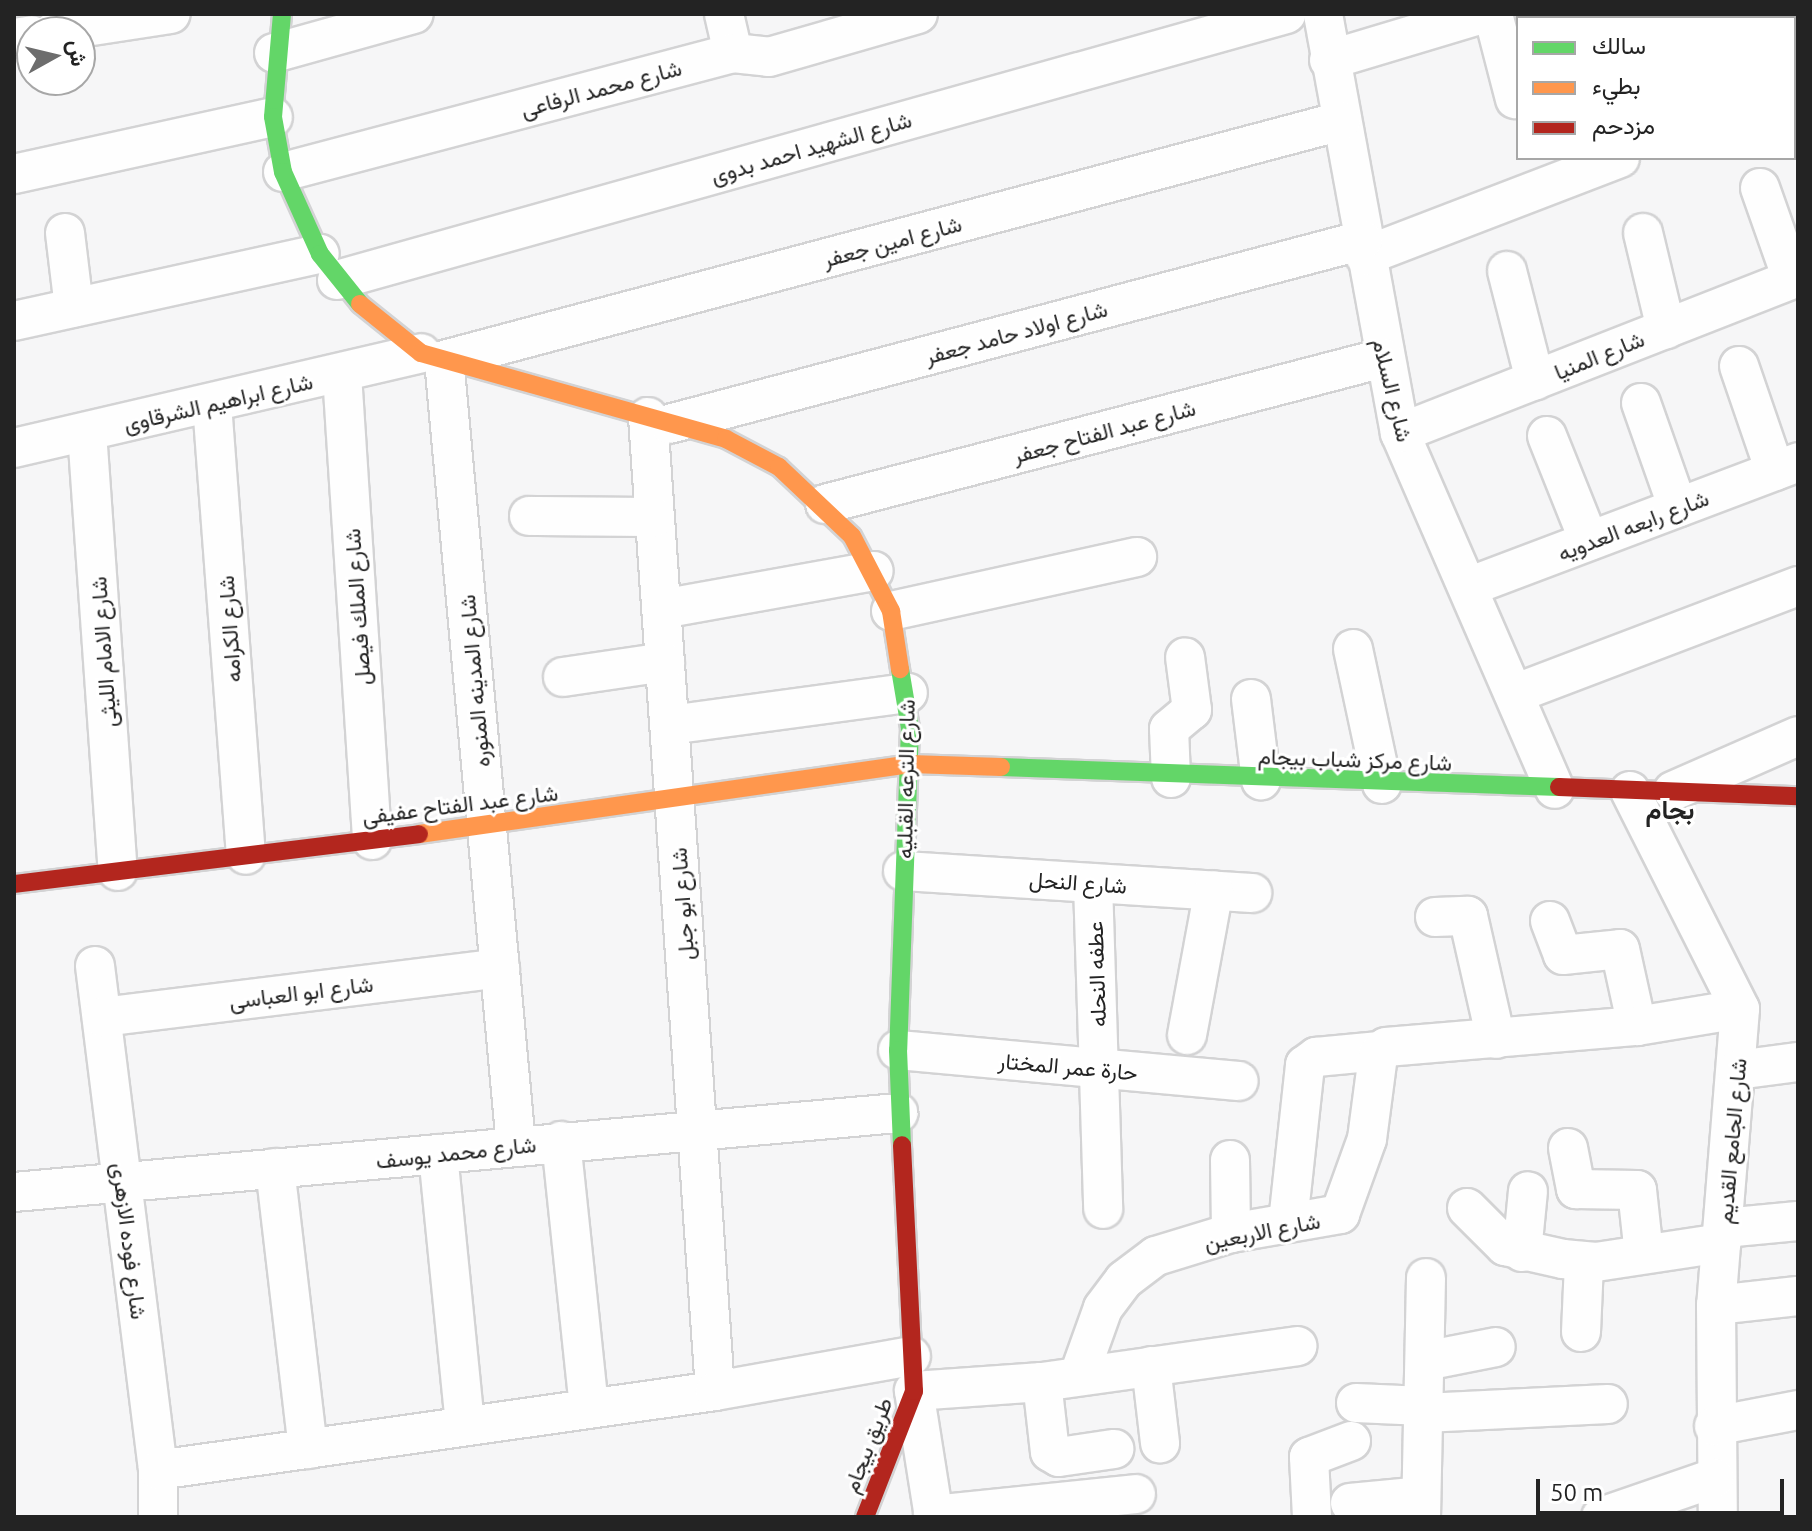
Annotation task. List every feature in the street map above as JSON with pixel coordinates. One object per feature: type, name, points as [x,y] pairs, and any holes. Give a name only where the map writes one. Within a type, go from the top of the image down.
[{"type":"street","points":[[96,25],[171,14]]},
{"type":"street","name":"شارع الترعه القبليه","points":[[282,14],[274,53],[273,117],[283,172],[329,267],[432,356],[726,439],[779,467],[825,504],[874,571],[891,611],[908,693],[910,764],[903,871],[898,1113],[912,1373],[934,1516]]},
{"type":"street","points":[[274,53],[414,14]]},
{"type":"street","points":[[724,14],[733,53]]},
{"type":"street","name":"شارع محمد الرفاعى","points":[[283,172],[733,53],[769,57],[918,14]]},
{"type":"street","name":"شارع الشهيد احمد بدوى","points":[[14,321],[74,307],[329,267],[1286,14]]},
{"type":"street","name":"شارع السلام","points":[[1323,14],[1383,358],[1400,433],[1555,789]]},
{"type":"street","points":[[1329,60],[1482,14]]},
{"type":"street","points":[[1493,14],[1515,99]]},
{"type":"street","points":[[14,174],[273,117]]},
{"type":"street","name":"شارع امين جعفر","points":[[432,356],[1341,121]]},
{"type":"street","name":"شارع اولاد حامد جعفر","points":[[658,421],[1364,248],[1614,160]]},
{"type":"street","points":[[1760,188],[1795,278]]},
{"type":"street","points":[[65,233],[74,307]]},
{"type":"street","points":[[1643,233],[1666,329]]},
{"type":"street","points":[[1507,271],[1535,380]]},
{"type":"street","name":"شارع المنيا","points":[[1400,433],[1795,278]]},
{"type":"street","name":"شارع ابراهيم الشرقاوى","points":[[14,448],[432,356]]},
{"type":"street","name":"شارع المدينه المنوره","points":[[432,356],[487,825],[516,1145]]},
{"type":"street","name":"شارع عبد الفتاح جعفر","points":[[825,504],[1383,358]]},
{"type":"street","points":[[1739,366],[1786,466]]},
{"type":"street","name":"شارع الملك فيصل","points":[[342,374],[372,840]]},
{"type":"street","points":[[1641,403],[1678,508]]},
{"type":"street","name":"شارع الكرامه","points":[[212,404],[246,855]]},
{"type":"street","name":"شارع ابو جبل","points":[[658,421],[655,517],[715,1391]]},
{"type":"street","name":"شارع الامام الليثى","points":[[87,432],[118,871]]},
{"type":"street","points":[[1547,436],[1589,541]]},
{"type":"street","name":"شارع رابعه العدويه","points":[[1468,587],[1786,466]]},
{"type":"street","points":[[529,516],[655,517]]},
{"type":"street","points":[[891,611],[1137,557]]},
{"type":"street","points":[[662,609],[874,571]]},
{"type":"street","points":[[1514,694],[1798,586]]},
{"type":"street","points":[[1353,649],[1382,784]]},
{"type":"street","points":[[1171,778],[1169,729],[1192,710],[1185,657]]},
{"type":"street","points":[[563,677],[665,662]]},
{"type":"street","points":[[670,725],[908,693]]},
{"type":"street","points":[[1251,699],[1261,780]]},
{"type":"street","points":[[1673,791],[1798,736]]},
{"type":"street","name":"شارع عبد الفتاح عفيفى","points":[[14,884],[675,802],[910,764]]},
{"type":"street","name":"شارع مركز شباب بيجام","points":[[910,764],[1171,778],[1798,796]]},
{"type":"street","name":"شارع الجامع القديم","points":[[1630,791],[1740,1009],[1716,1305],[1714,1478],[1718,1517]]},
{"type":"street","name":"شارع النحل","points":[[903,871],[1252,893]]},
{"type":"street","name":"عطفه النحله","points":[[1093,883],[1103,1209]]},
{"type":"street","points":[[1187,1035],[1214,890]]},
{"type":"street","points":[[1435,917],[1468,916],[1496,1039]]},
{"type":"street","points":[[1550,921],[1563,955],[1620,949],[1637,1026]]},
{"type":"street","name":"شارع فوده الازهرى","points":[[95,966],[158,1470],[158,1517]]},
{"type":"street","name":"شارع ابو العباسى","points":[[102,1017],[500,968]]},
{"type":"street","points":[[1288,1222],[1305,1065],[1316,1057],[1637,1026],[1740,1009]]},
{"type":"street","name":"حارة عمر المختار","points":[[898,1050],[1239,1081]]},
{"type":"street","name":"شارع الاربعين","points":[[1079,1375],[1103,1308],[1124,1280],[1156,1256],[1231,1233],[1334,1217],[1342,1211],[1367,1139],[1380,1051]]},
{"type":"street","points":[[1737,1070],[1798,1062]]},
{"type":"street","name":"شارع محمد يوسف","points":[[14,1192],[898,1113]]},
{"type":"street","points":[[561,1141],[589,1409]]},
{"type":"street","points":[[1568,1148],[1573,1187],[1637,1190],[1644,1254]]},
{"type":"street","points":[[438,1154],[465,1426]]},
{"type":"street","points":[[1230,1160],[1231,1233]]},
{"type":"street","points":[[275,1168],[308,1449]]},
{"type":"street","points":[[1522,1252],[1528,1191]]},
{"type":"street","points":[[1467,1208],[1505,1246],[1522,1252],[1584,1262],[1644,1254],[1798,1221]]},
{"type":"street","points":[[1581,1332],[1584,1262]]},
{"type":"street","points":[[1350,1503],[1421,1507],[1426,1278]]},
{"type":"street","points":[[1716,1305],[1798,1296]]},
{"type":"street","points":[[158,1470],[715,1391],[912,1373],[1042,1382],[1297,1346]]},
{"type":"street","points":[[1425,1361],[1496,1347]]},
{"type":"street","points":[[1151,1366],[1160,1443]]},
{"type":"street","name":"طريق بيجام","points":[[865,1517],[912,1373]]},
{"type":"street","points":[[1042,1382],[1050,1452],[1114,1449]]},
{"type":"street","points":[[1356,1403],[1424,1410],[1608,1404]]},
{"type":"street","points":[[1714,1426],[1798,1410]]},
{"type":"street","points":[[1312,1517],[1309,1457],[1351,1441]]},
{"type":"street","points":[[1601,1517],[1714,1478]]},
{"type":"street","points":[[934,1516],[1136,1494]]},
{"type":"traffic: fast","points":[[282,14],[273,117],[283,172],[320,254],[360,304]]},
{"type":"traffic: fast","points":[[900,669],[910,728],[898,1050],[902,1145]]},
{"type":"traffic: fast","points":[[1001,767],[1559,787]]},
{"type":"traffic: slow","points":[[360,304],[421,353],[726,439],[779,467],[852,536],[891,611],[900,669]]},
{"type":"traffic: slow","points":[[419,834],[910,764],[1001,767]]},
{"type":"traffic: jam","points":[[1559,787],[1798,796]]},
{"type":"traffic: jam","points":[[14,884],[419,834]]},
{"type":"traffic: jam","points":[[865,1517],[914,1391],[902,1145]]},
{"type":"district","name":"بجام","points":[[1670,810]]}]
